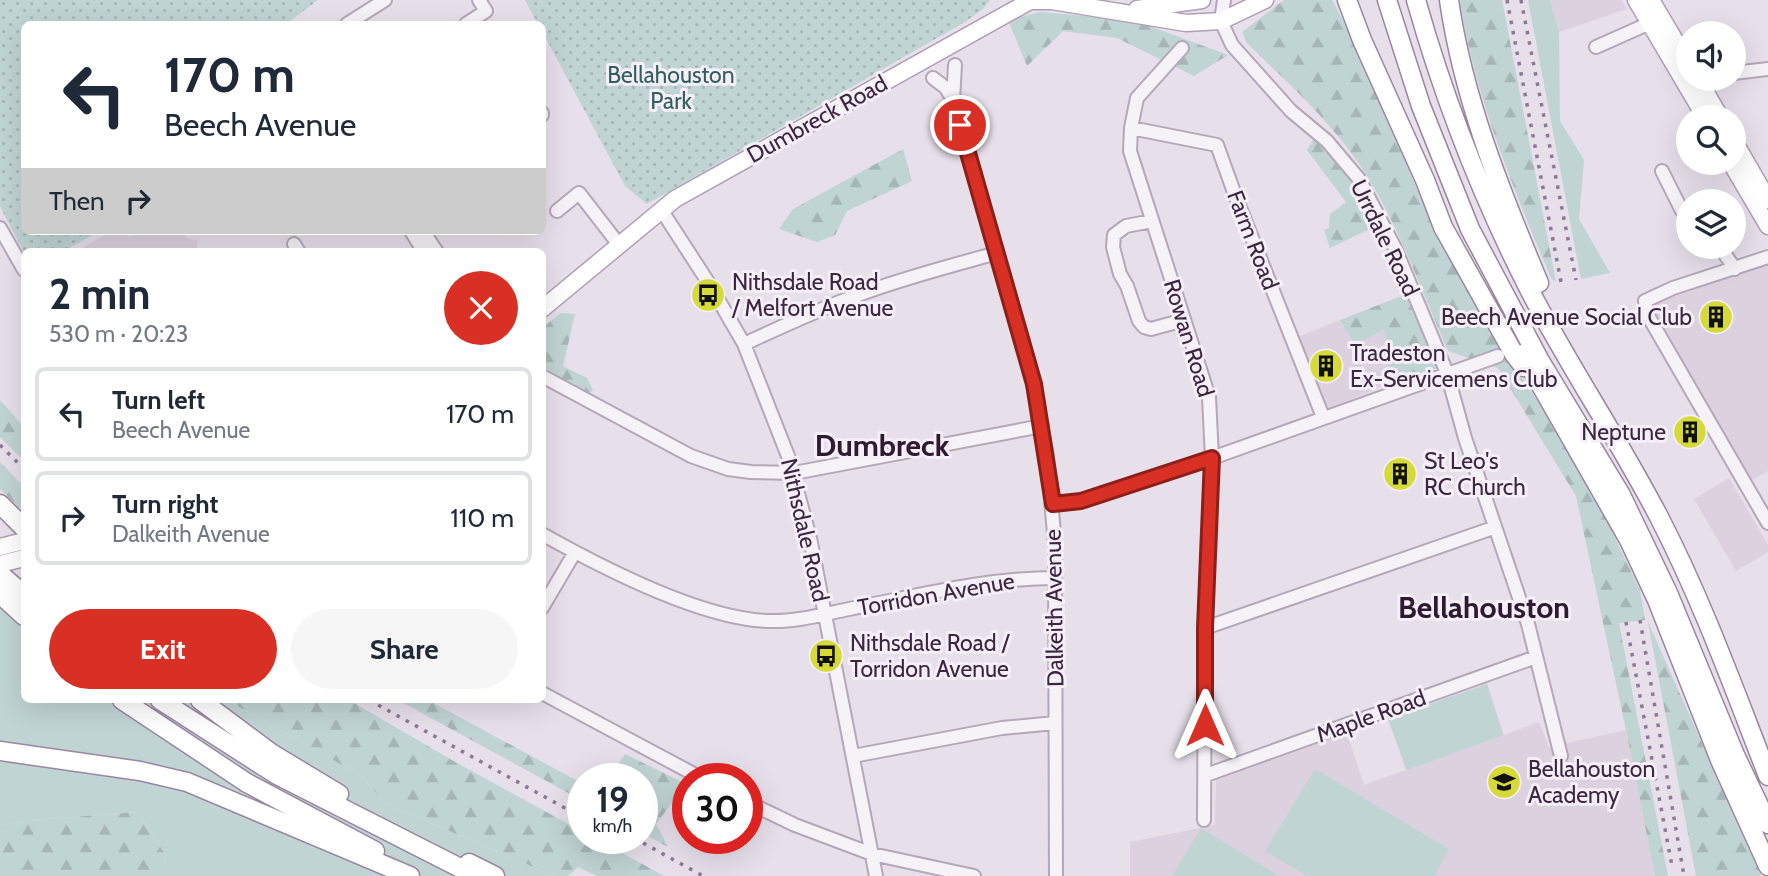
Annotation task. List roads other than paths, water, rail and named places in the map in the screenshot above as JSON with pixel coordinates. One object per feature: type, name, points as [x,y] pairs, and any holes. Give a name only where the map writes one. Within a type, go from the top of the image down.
[{"type":"highway","points":[[1342,0],[1354,18]]},
{"type":"highway","points":[[1347,0],[1443,227],[1514,354],[1542,389]]},
{"type":"highway","points":[[1387,0],[1421,106],[1470,229],[1540,361],[1621,495],[1668,593],[1735,755],[1768,824]]},
{"type":"highway","points":[[1416,0],[1447,95],[1488,198],[1531,291],[1660,518],[1768,776]]},
{"type":"highway","points":[[1449,0],[1460,54],[1489,156],[1540,286],[1593,400]]},
{"type":"highway","points":[[1470,229],[1478,264],[1489,288],[1542,389],[1629,540],[1657,600],[1720,760],[1768,866]]},
{"type":"highway","points":[[0,504],[21,539]]},
{"type":"highway","points":[[0,574],[21,592]]},
{"type":"highway","points":[[0,594],[21,613]]},
{"type":"highway","points":[[127,703],[247,783],[425,876]]},
{"type":"highway","points":[[165,703],[277,775],[476,876]]},
{"type":"highway","points":[[204,703],[263,747],[317,782],[495,876]]},
{"type":"highway","points":[[1748,724],[1768,757]]},
{"type":"highway","points":[[0,751],[140,771],[187,782],[410,876]]},
{"type":"main road","name":"Dumbreck Road","points":[[1121,10],[1202,0]]},
{"type":"main road","name":"Dumbreck Road","points":[[546,306],[675,200],[1030,1],[1052,1],[1121,10],[1186,23],[1221,21],[1265,0]]},
{"type":"main road","points":[[1636,0],[1698,105]]},
{"type":"main road","points":[[1651,0],[1676,42]]},
{"type":"main road","points":[[1746,164],[1768,200]]},
{"type":"main road","points":[[1758,186],[1768,226]]},
{"type":"main road","points":[[0,547],[21,542]]},
{"type":"main road","points":[[0,564],[21,544]]},
{"type":"street","points":[[352,21],[385,0]]},
{"type":"street","points":[[471,21],[486,11],[479,0]]},
{"type":"street","points":[[1221,21],[1224,0]]},
{"type":"street","name":"Urrdale Road","points":[[1221,21],[1232,45],[1291,111],[1327,141],[1359,179],[1395,248],[1447,373],[1493,528],[1519,595],[1561,756]]},
{"type":"street","points":[[1596,47],[1650,23]]},
{"type":"street","name":"Rowan Road","points":[[1182,48],[1137,98],[1130,151],[1209,397],[1212,458],[1205,628],[1204,820]]},
{"type":"street","name":"Dalkeith Avenue","points":[[953,100],[955,65]]},
{"type":"street","points":[[1746,72],[1768,69]]},
{"type":"street","name":"Dalkeith Avenue","points":[[933,78],[946,88],[953,100],[1029,363],[1042,425],[1053,504],[1056,876]]},
{"type":"street","name":"Farm Road","points":[[1131,128],[1217,145],[1234,195],[1323,417]]},
{"type":"street","points":[[1662,171],[1676,199]]},
{"type":"street","points":[[557,211],[579,193],[620,246]]},
{"type":"street","name":"Nithsdale Road","points":[[662,211],[744,344],[778,424],[794,473],[825,614],[876,876]]},
{"type":"street","points":[[1152,221],[1126,226],[1114,235],[1113,247],[1120,274],[1144,327],[1151,330],[1184,320]]},
{"type":"street","points":[[0,228],[21,266]]},
{"type":"street","points":[[744,344],[858,294],[997,253]]},
{"type":"street","points":[[1768,257],[1673,288],[1645,301],[1647,314],[1768,523]]},
{"type":"street","points":[[1728,259],[1735,269]]},
{"type":"street","points":[[1053,504],[1081,501],[1212,458],[1498,356]]},
{"type":"street","points":[[546,378],[707,463],[751,472],[794,473],[1042,425]]},
{"type":"street","points":[[1205,628],[1493,528]]},
{"type":"street","name":"Torridon Avenue","points":[[546,536],[678,600],[733,617],[769,621],[825,614],[986,583],[1055,578]]},
{"type":"street","points":[[546,601],[575,552]]},
{"type":"street","name":"Maple Road","points":[[1206,775],[1536,657]]},
{"type":"street","points":[[546,695],[673,763]]},
{"type":"street","points":[[853,756],[1002,728],[1055,723]]},
{"type":"street","points":[[763,810],[795,825],[872,854],[974,876]]},
{"type":"railway","points":[[1507,0],[1561,282]]},
{"type":"railway","points":[[1521,0],[1576,280]]},
{"type":"railway","points":[[0,445],[21,466]]},
{"type":"railway","points":[[1640,620],[1684,876]]},
{"type":"railway","points":[[1626,622],[1672,866]]},
{"type":"railway","points":[[374,703],[567,809]]},
{"type":"railway","points":[[658,851],[703,876]]},
{"type":"place","name":"Nithsdale Road / Melfort Avenue","points":[[708,295]]},
{"type":"place","name":"Beech Avenue Social Club","points":[[1716,317]]},
{"type":"place","name":"Tradeston Ex-Servicemens Club","points":[[1326,366]]},
{"type":"place","name":"Neptune","points":[[1690,432]]},
{"type":"place","name":"St Leo's RC Church","points":[[1400,474]]},
{"type":"place","name":"Nithsdale Road / Torridon Avenue","points":[[826,656]]},
{"type":"place","name":"Bellahouston Academy","points":[[1504,782]]},
{"type":"district","name":"Dumbreck","points":[[882,446]]},
{"type":"district","name":"Bellahouston","points":[[1484,608]]},
{"type":"park label","name":"Bellahouston Park","points":[[671,88]]}]
